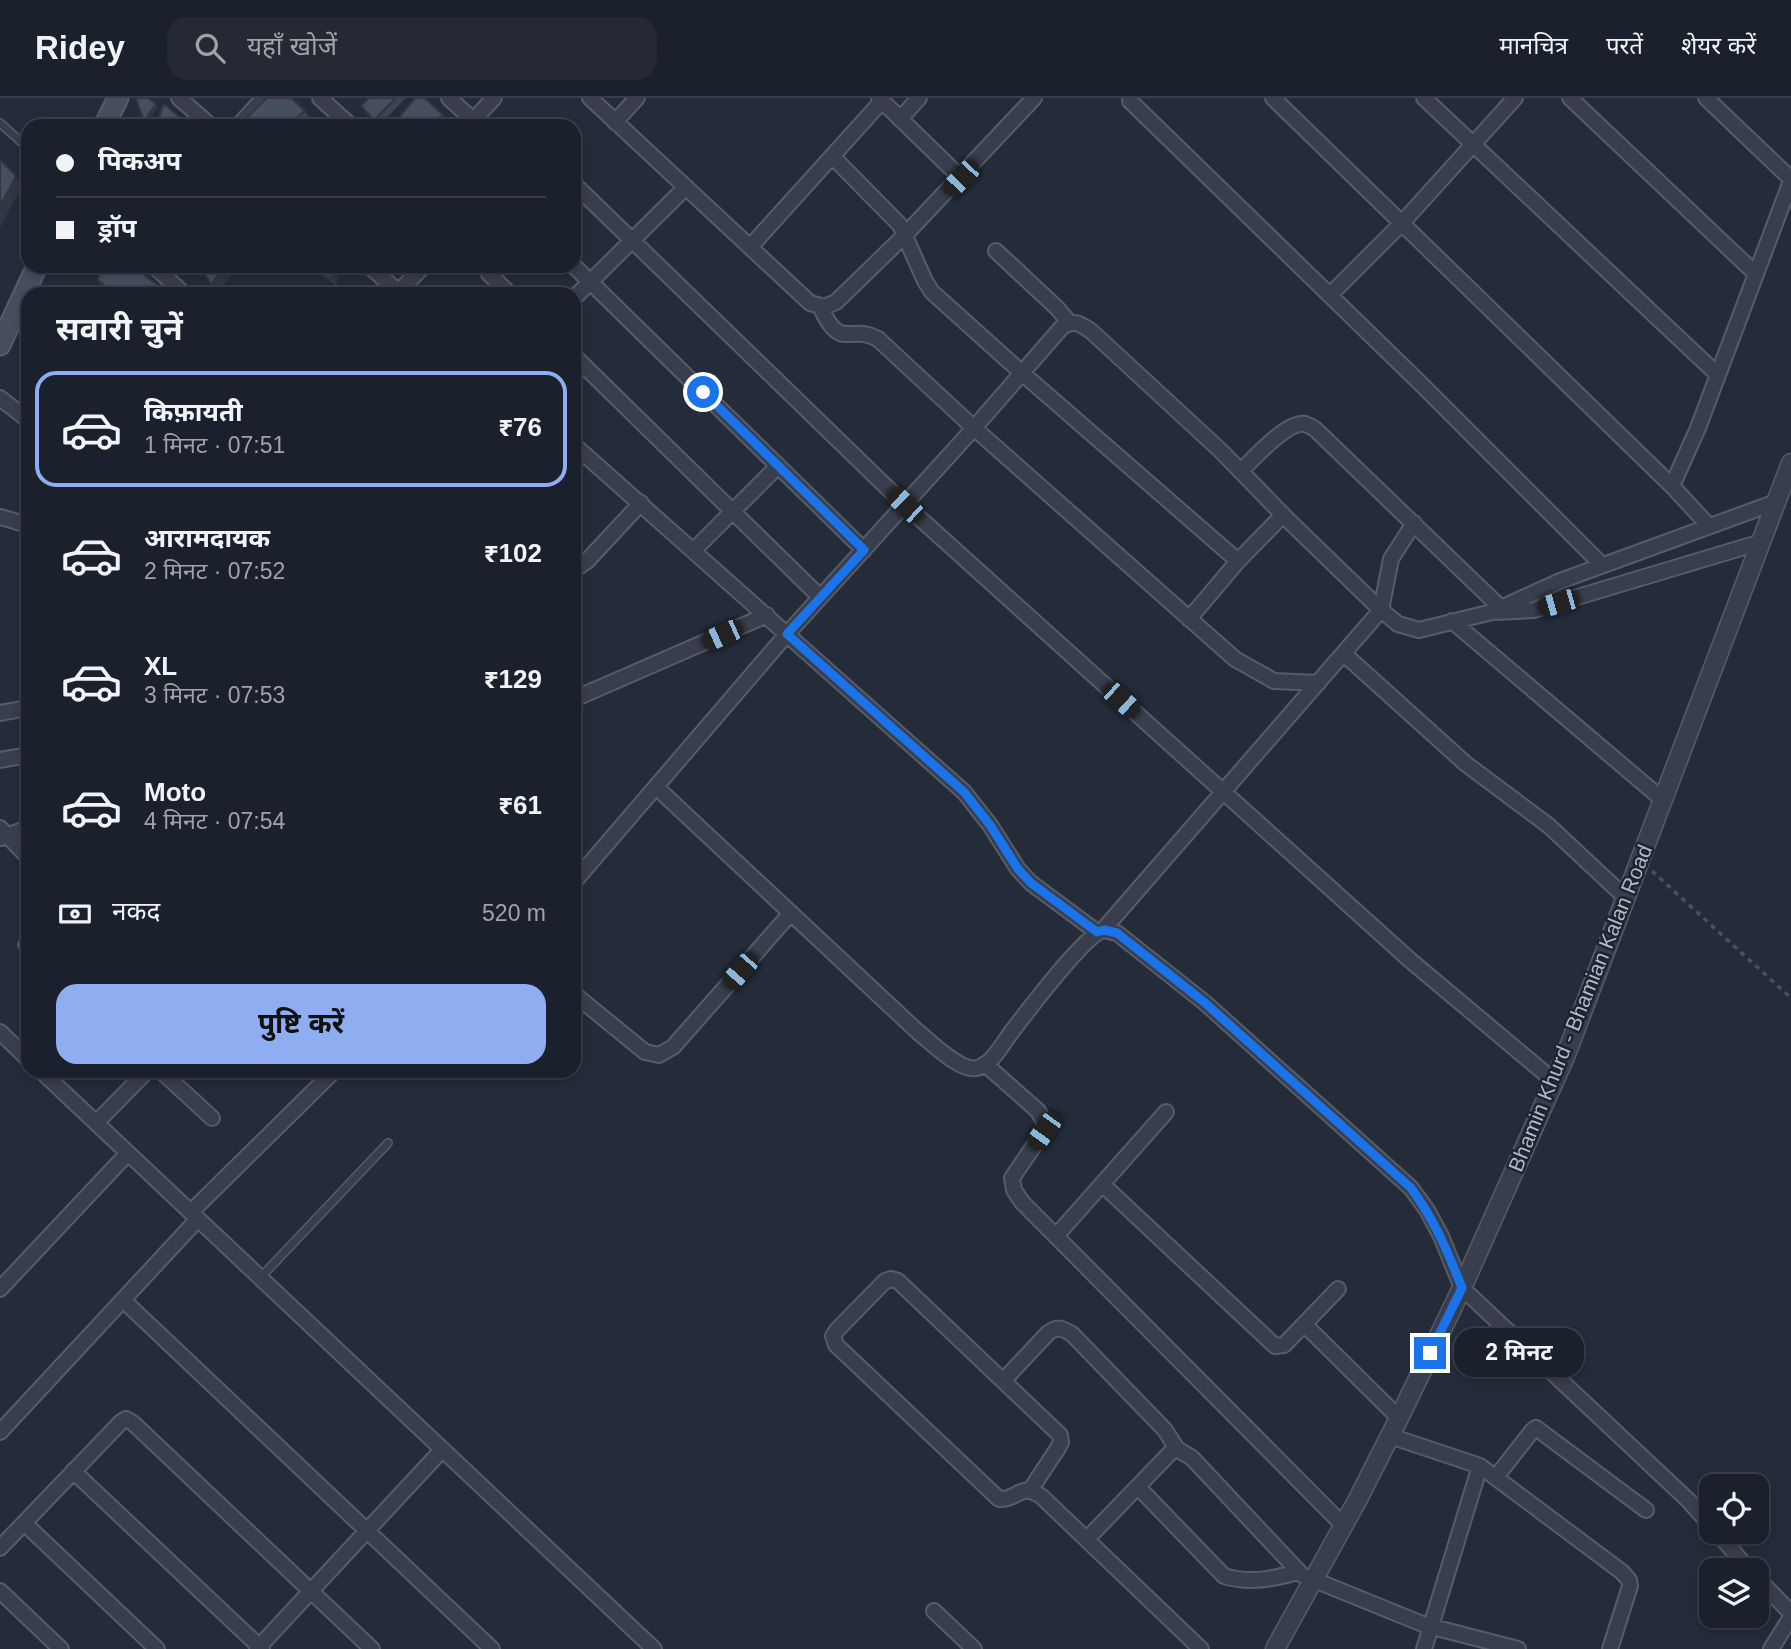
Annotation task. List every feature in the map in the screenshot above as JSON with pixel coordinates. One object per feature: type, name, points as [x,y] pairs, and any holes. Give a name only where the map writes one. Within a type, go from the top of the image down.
[{"type":"main road","points":[[108,119],[118,98]]},
{"type":"main road","points":[[0,345],[21,300]]},
{"type":"street","points":[[179,98],[203,119]]},
{"type":"street","points":[[244,119],[264,98]]},
{"type":"street","points":[[320,98],[343,119]]},
{"type":"street","points":[[449,98],[467,119]]},
{"type":"street","points":[[474,119],[494,98]]},
{"type":"street","points":[[590,98],[810,303],[824,307],[836,302],[905,236],[1034,98]]},
{"type":"street","points":[[615,122],[637,98]]},
{"type":"street","points":[[900,119],[919,98]]},
{"type":"street","points":[[1273,98],[1672,486],[1709,526]]},
{"type":"street","points":[[1424,98],[1718,375]]},
{"type":"street","points":[[1330,295],[1401,224],[1515,98]]},
{"type":"street","points":[[1570,98],[1756,274]]},
{"type":"street","points":[[1672,486],[1698,428],[1791,180],[1706,98]]},
{"type":"street","points":[[750,247],[880,100],[961,178]]},
{"type":"street","points":[[1130,101],[1602,565]]},
{"type":"street","points":[[832,156],[900,225],[932,292],[1238,561]]},
{"type":"street","points":[[581,291],[686,187]]},
{"type":"street","points":[[581,191],[905,505],[1411,961],[1553,1082]]},
{"type":"street","points":[[996,251],[1058,307],[1069,322]]},
{"type":"street","points":[[162,273],[176,287]]},
{"type":"street","points":[[377,273],[393,287]]},
{"type":"street","points":[[405,287],[418,273]]},
{"type":"street","points":[[581,273],[864,550]]},
{"type":"street","points":[[489,274],[503,287]]},
{"type":"street","points":[[820,306],[836,331],[843,335],[870,335],[878,339],[974,428],[1235,659],[1274,681],[1318,684]]},
{"type":"street","points":[[581,874],[787,634],[1069,322],[1077,323],[1091,331],[1241,471],[1381,610],[1398,624],[1419,630],[1496,610],[1560,581],[1776,502]]},
{"type":"street","points":[[581,363],[820,597]]},
{"type":"street","points":[[0,398],[21,414]]},
{"type":"street","points":[[1241,471],[1291,427],[1303,424],[1315,429],[1414,523],[1496,610],[1534,610],[1761,542]]},
{"type":"street","points":[[581,451],[964,792],[990,825],[1018,869],[1031,883],[1100,931],[1117,933],[1204,1002],[1411,1188],[1441,1236],[1462,1288],[1699,1512]]},
{"type":"street","name":"Bhamin Khurd - Bhamian Kalan Road","points":[[1275,1649],[1306,1576],[1343,1525],[1399,1418],[1462,1288],[1553,1082],[1626,898],[1791,463]]},
{"type":"street","points":[[694,550],[778,466]]},
{"type":"street","points":[[581,565],[641,503]]},
{"type":"street","points":[[1189,619],[1238,561],[1283,515]]},
{"type":"street","points":[[0,517],[21,523]]},
{"type":"street","points":[[656,787],[790,914],[946,1055],[965,1067],[977,1068],[990,1060],[1089,938],[1100,931],[1224,793],[1381,610],[1391,559],[1414,523]]},
{"type":"street","points":[[581,696],[767,615]]},
{"type":"street","points":[[1452,621],[1663,800]]},
{"type":"street","points":[[1345,654],[1475,771],[1549,826],[1626,898]]},
{"type":"street","points":[[0,713],[21,709]]},
{"type":"street","points":[[0,760],[21,756]]},
{"type":"street","points":[[2,834],[21,830]]},
{"type":"street","points":[[2,834],[21,852]]},
{"type":"street","points":[[581,1000],[645,1052],[659,1055],[673,1047],[790,914]]},
{"type":"street","points":[[0,1032],[21,1052]]},
{"type":"street","points":[[985,1063],[1038,1111],[1044,1121],[1044,1131],[1012,1178],[1014,1190],[1022,1202],[1343,1525]]},
{"type":"street","points":[[48,1078],[654,1649]]},
{"type":"street","points":[[96,1123],[140,1078]]},
{"type":"street","points":[[169,1078],[212,1118]]},
{"type":"street","points":[[0,1432],[123,1300],[195,1216],[327,1078]]},
{"type":"street","points":[[1056,1236],[1166,1112]]},
{"type":"street","points":[[0,1289],[128,1153]]},
{"type":"street","points":[[1102,1184],[1275,1346],[1284,1345],[1338,1289]]},
{"type":"street","points":[[1031,1489],[1058,1448],[1060,1436],[898,1282],[891,1279],[885,1281],[833,1336],[836,1345],[999,1499],[1006,1499],[1025,1489],[1031,1489],[1041,1496],[1201,1649]]},
{"type":"street","points":[[123,1300],[492,1649]]},
{"type":"street","points":[[1304,1324],[1399,1418]]},
{"type":"street","points":[[1003,1381],[1048,1333],[1062,1328],[1072,1334],[1166,1430],[1177,1449],[1192,1458],[1306,1576],[1432,1627],[1518,1649]]},
{"type":"street","points":[[0,1548],[126,1419],[372,1649]]},
{"type":"street","points":[[1496,1477],[1536,1428],[1646,1510]]},
{"type":"street","points":[[1390,1436],[1480,1466],[1622,1572],[1629,1580],[1630,1586],[1610,1649]]},
{"type":"street","points":[[1087,1539],[1171,1452],[1177,1449]]},
{"type":"street","points":[[73,1471],[259,1648],[442,1450]]},
{"type":"street","points":[[1424,1649],[1480,1466]]},
{"type":"street","points":[[1138,1487],[1224,1576],[1239,1581],[1306,1576]]},
{"type":"street","points":[[24,1523],[157,1649]]},
{"type":"street","points":[[1727,1544],[1739,1558]]},
{"type":"street","points":[[0,1591],[61,1649]]},
{"type":"street","points":[[1769,1591],[1791,1615],[1771,1649]]},
{"type":"street","points":[[934,1611],[974,1649]]},
{"type":"lane","points":[[0,123],[21,142]]},
{"type":"lane","points":[[260,1278],[388,1143]]},
{"type":"path","points":[[1640,860],[1791,998]]},
{"type":"building","points":[[148,98],[156,104],[145,119],[143,119],[136,99]]},
{"type":"building","points":[[267,98],[291,98],[305,111],[295,119],[245,119]]},
{"type":"building","points":[[369,98],[396,98],[375,119],[361,106]]},
{"type":"building","points":[[415,98],[425,98],[443,115],[438,119],[398,119]]},
{"type":"building","points":[[164,104],[182,119],[158,119]]},
{"type":"building","points":[[0,160],[16,176],[0,206]]},
{"type":"building","points":[[101,273],[142,273],[160,287],[106,287],[97,279]]},
{"type":"building","points":[[204,273],[220,273],[211,284]]},
{"type":"route","points":[[703,392],[864,550],[787,634],[964,792],[990,825],[1018,869],[1031,883],[1097,932],[1104,930],[1117,933],[1204,1002],[1411,1188],[1441,1236],[1462,1288],[1430,1353]]}]
